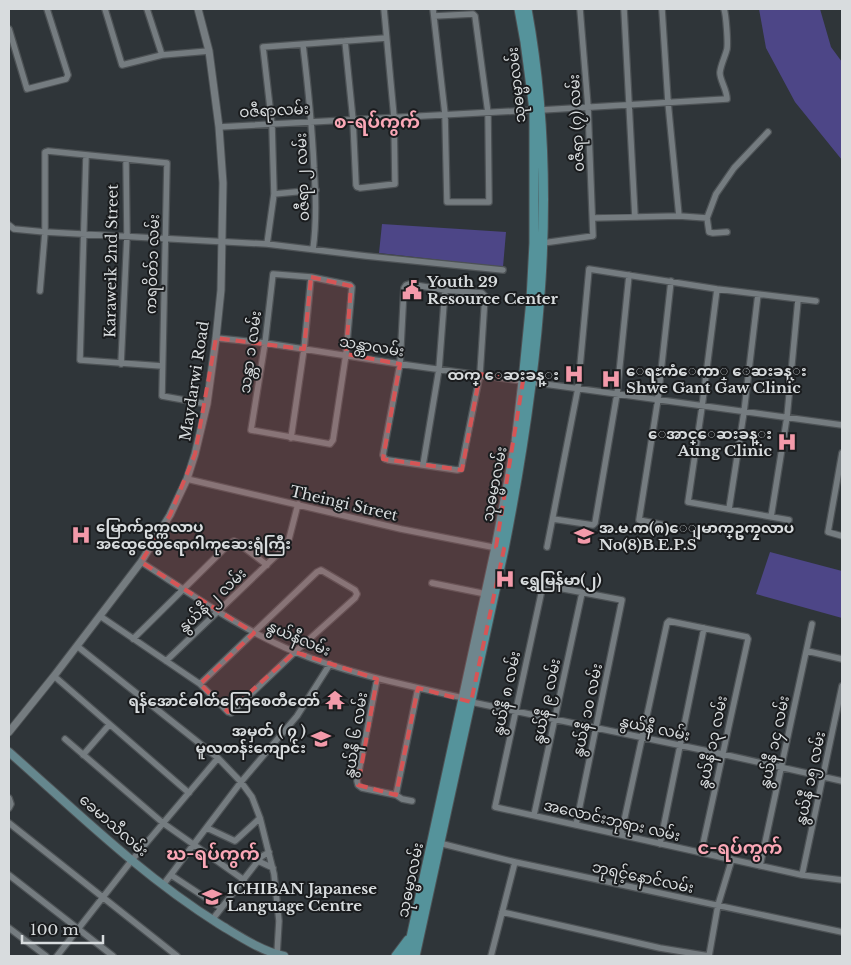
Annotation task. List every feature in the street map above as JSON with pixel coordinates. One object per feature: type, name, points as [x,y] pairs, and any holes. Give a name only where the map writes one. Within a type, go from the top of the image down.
[{"type":"main road","name":"သုဓမ္မာလမ်း","points":[[519,9],[538,110],[527,382]]},
{"type":"main road","name":"သုဓမ္မာလမ်း","points":[[415,956],[415,936],[500,548],[540,302],[543,243],[538,110],[533,44],[527,9]]},
{"type":"main road","name":"သုဓမ္မာလမ်း","points":[[407,956],[415,936],[439,843],[486,594],[500,548]]},
{"type":"main road","name":"ခေမာသီလမ်း","points":[[9,752],[132,860],[191,906],[238,936],[280,955]]},
{"type":"main road","points":[[396,956],[415,936],[422,956]]},
{"type":"street","points":[[9,30],[27,89],[66,79],[68,77],[47,9]]},
{"type":"street","points":[[105,9],[122,65],[162,55],[209,51]]},
{"type":"street","points":[[147,9],[162,55]]},
{"type":"street","name":"Maydarwi Road","points":[[9,732],[141,562],[170,515],[187,479],[195,454],[207,404],[216,338],[221,290],[223,240],[223,183],[219,127],[209,51],[198,9]]},
{"type":"street","points":[[344,41],[353,120],[357,187],[394,184],[394,117],[384,9]]},
{"type":"street","points":[[433,9],[445,114],[447,202],[489,202],[488,113],[474,15],[434,16]]},
{"type":"street","name":"၀ဇီရာ (၇) လမ်း","points":[[543,243],[593,236],[588,106],[580,9]]},
{"type":"street","points":[[624,9],[635,217]]},
{"type":"street","points":[[662,9],[668,102],[679,216]]},
{"type":"street","name":"ဝဇီရာလမ်း","points":[[219,127],[727,99],[725,85],[720,78],[727,45],[726,14],[724,9]]},
{"type":"street","points":[[267,244],[274,194],[272,125],[263,46],[303,45],[386,38]]},
{"type":"street","name":"ဝဇီရာ ၂ လမ်း","points":[[303,45],[312,122],[316,190],[317,223],[314,249]]},
{"type":"street","points":[[727,232],[709,232],[707,218],[716,194],[734,168],[768,132]]},
{"type":"street","points":[[40,291],[45,232],[45,152],[126,159]]},
{"type":"street","points":[[86,156],[80,359],[81,361],[162,366]]},
{"type":"street","name":"ကရဝိတ်၁ လမ်း","points":[[126,159],[167,163],[162,396],[207,404]]},
{"type":"street","name":"Karaweik 2nd Street","points":[[121,364],[127,236],[126,159]]},
{"type":"street","points":[[274,194],[316,190]]},
{"type":"street","points":[[593,218],[679,216],[707,218]]},
{"type":"street","points":[[9,225],[14,229],[84,235],[223,240],[267,244],[503,270]]},
{"type":"street","points":[[547,547],[578,389],[588,269],[717,289],[816,301]]},
{"type":"street","name":"သန္တာ ၁ လမ်း","points":[[291,438],[252,431],[251,428],[265,343],[272,276],[275,274],[311,277]]},
{"type":"street","points":[[553,519],[594,525],[617,394],[630,275]]},
{"type":"street","points":[[311,277],[350,285],[352,288],[346,354],[333,440],[330,444],[291,438],[304,349],[311,277]]},
{"type":"street","points":[[664,525],[639,520],[658,400],[671,281]]},
{"type":"street","points":[[406,285],[445,290],[482,293],[486,296],[480,374],[462,469],[385,459],[383,455],[400,364],[404,288],[406,285]]},
{"type":"street","points":[[717,289],[688,502],[789,520]]},
{"type":"street","points":[[422,465],[439,369],[445,290]]},
{"type":"street","points":[[729,509],[744,412],[758,294]]},
{"type":"street","points":[[771,517],[786,417],[798,300]]},
{"type":"street","name":"သန္တာလမ်း","points":[[216,338],[346,354],[400,364],[842,425]]},
{"type":"street","points":[[842,453],[828,532],[842,536]]},
{"type":"street","name":"Theingi Street","points":[[187,479],[402,529],[500,548]]},
{"type":"street","name":"နွယ်နီ ၂ လမ်း","points":[[166,661],[283,549],[289,539],[298,504]]},
{"type":"street","points":[[133,639],[234,541],[267,566]]},
{"type":"street","name":"နွယ်နီလမ်း","points":[[141,562],[254,633],[295,652],[377,679],[467,700]]},
{"type":"street","points":[[100,616],[200,684],[231,713],[355,598],[357,594],[355,590],[321,570],[200,684]]},
{"type":"street","points":[[432,583],[486,594]]},
{"type":"street","name":"နွယ်နီ ၈ လမ်း","points":[[495,807],[543,585],[582,593]]},
{"type":"street","name":"နွယ်နီ ၁၀ လမ်း","points":[[576,825],[622,600],[582,593]]},
{"type":"street","name":"နွယ်နီ ၉ လမ်း","points":[[534,815],[582,593]]},
{"type":"street","points":[[621,835],[668,622],[704,628],[660,844]]},
{"type":"street","name":"နွယ်နီ ၁၄ လမ်း","points":[[760,866],[812,624]]},
{"type":"street","name":"နွယ်နီ ၁၃ လမ်း","points":[[701,853],[748,638],[704,628]]},
{"type":"street","points":[[77,646],[218,758],[241,782],[252,797],[260,818],[273,868],[279,921],[280,955]]},
{"type":"street","points":[[807,651],[842,659]]},
{"type":"street","points":[[163,885],[241,782],[297,716],[330,664]]},
{"type":"street","points":[[54,676],[189,793]]},
{"type":"street","name":"နွယ်နီ ၆ လမ်း","points":[[377,679],[358,785],[362,788],[396,795]]},
{"type":"street","name":"နွယ်နီ ၁၅ လမ်း","points":[[802,875],[842,686]]},
{"type":"street","points":[[412,801],[402,799],[396,795],[418,688]]},
{"type":"street","name":"နွယ်နီ လမ်း","points":[[467,700],[842,781]]},
{"type":"street","points":[[83,754],[109,724]]},
{"type":"street","points":[[65,739],[163,824],[244,880]]},
{"type":"street","points":[[58,956],[132,860],[218,758]]},
{"type":"street","points":[[9,798],[11,804],[9,808]]},
{"type":"street","name":"အလောင်းဘုရား လမ်း","points":[[495,807],[802,875],[842,880]]},
{"type":"street","points":[[207,828],[235,841],[260,818]]},
{"type":"street","points":[[9,823],[175,956]]},
{"type":"street","name":"ဘုရင့်နောင်လမ်း","points":[[439,843],[515,862],[842,932]]},
{"type":"street","points":[[212,920],[258,861],[269,852]]},
{"type":"street","points":[[502,912],[660,948],[709,956],[718,906],[732,860]]},
{"type":"street","points":[[258,861],[273,868]]},
{"type":"street","points":[[490,956],[515,862]]},
{"type":"street","points":[[171,874],[222,908]]},
{"type":"street","points":[[9,875],[113,956]]},
{"type":"street","points":[[9,928],[46,956]]},
{"type":"highlighted area","points":[[311,277],[351,286],[346,354],[400,364],[383,459],[462,470],[480,374],[523,381],[496,547],[504,549],[471,702],[418,688],[396,795],[358,785],[377,679],[295,652],[228,712],[200,684],[254,633],[141,562],[170,515],[195,454],[216,338],[304,349]]},
{"type":"shaded area","points":[[759,9],[820,9],[831,47],[842,62],[842,160],[795,102],[766,48]]},
{"type":"shaded area","points":[[382,224],[506,232],[503,267],[379,253]]},
{"type":"shaded area","points":[[770,552],[842,571],[842,618],[756,594]]},
{"type":"place","name":"Youth 29 Resource Center","points":[[412,290]]},
{"type":"place","name":"ထက္ ေဆးခန္း","points":[[574,374]]},
{"type":"place","name":"ေရႊကံေကာ္ ေဆးခန္း Shwe Gant Gaw Clinic","points":[[611,379]]},
{"type":"place","name":"ေအာင္ေဆးခန္း Aung Clinic","points":[[787,442]]},
{"type":"place","name":"မြောက်ဥက္ကလာပ အထွေထွေရောဂါကုဆေးရုံကြီး","points":[[81,535]]},
{"type":"place","name":"အ.မ.က(၈)ေျမာက္ဥကၠလာပ No(8)B.E.P.S","points":[[584,536]]},
{"type":"place","name":"ရွှေမြန်မာ(၂)","points":[[505,579]]},
{"type":"place","name":"ရန်အောင်ဓါတ်ကြေစေတီတော်","points":[[335,700]]},
{"type":"place","name":"အမှတ် ( ၇ ) မူလတန်းကျောင်း","points":[[321,739]]},
{"type":"place","name":"ICHIBAN Japanese Language Centre","points":[[212,897]]},
{"type":"district","name":"စ-ရပ်ကွက်","points":[[377,122]]},
{"type":"district","name":"င-ရပ်ကွက်","points":[[740,848]]},
{"type":"district","name":"ဃ-ရပ်ကွက်","points":[[213,854]]}]
